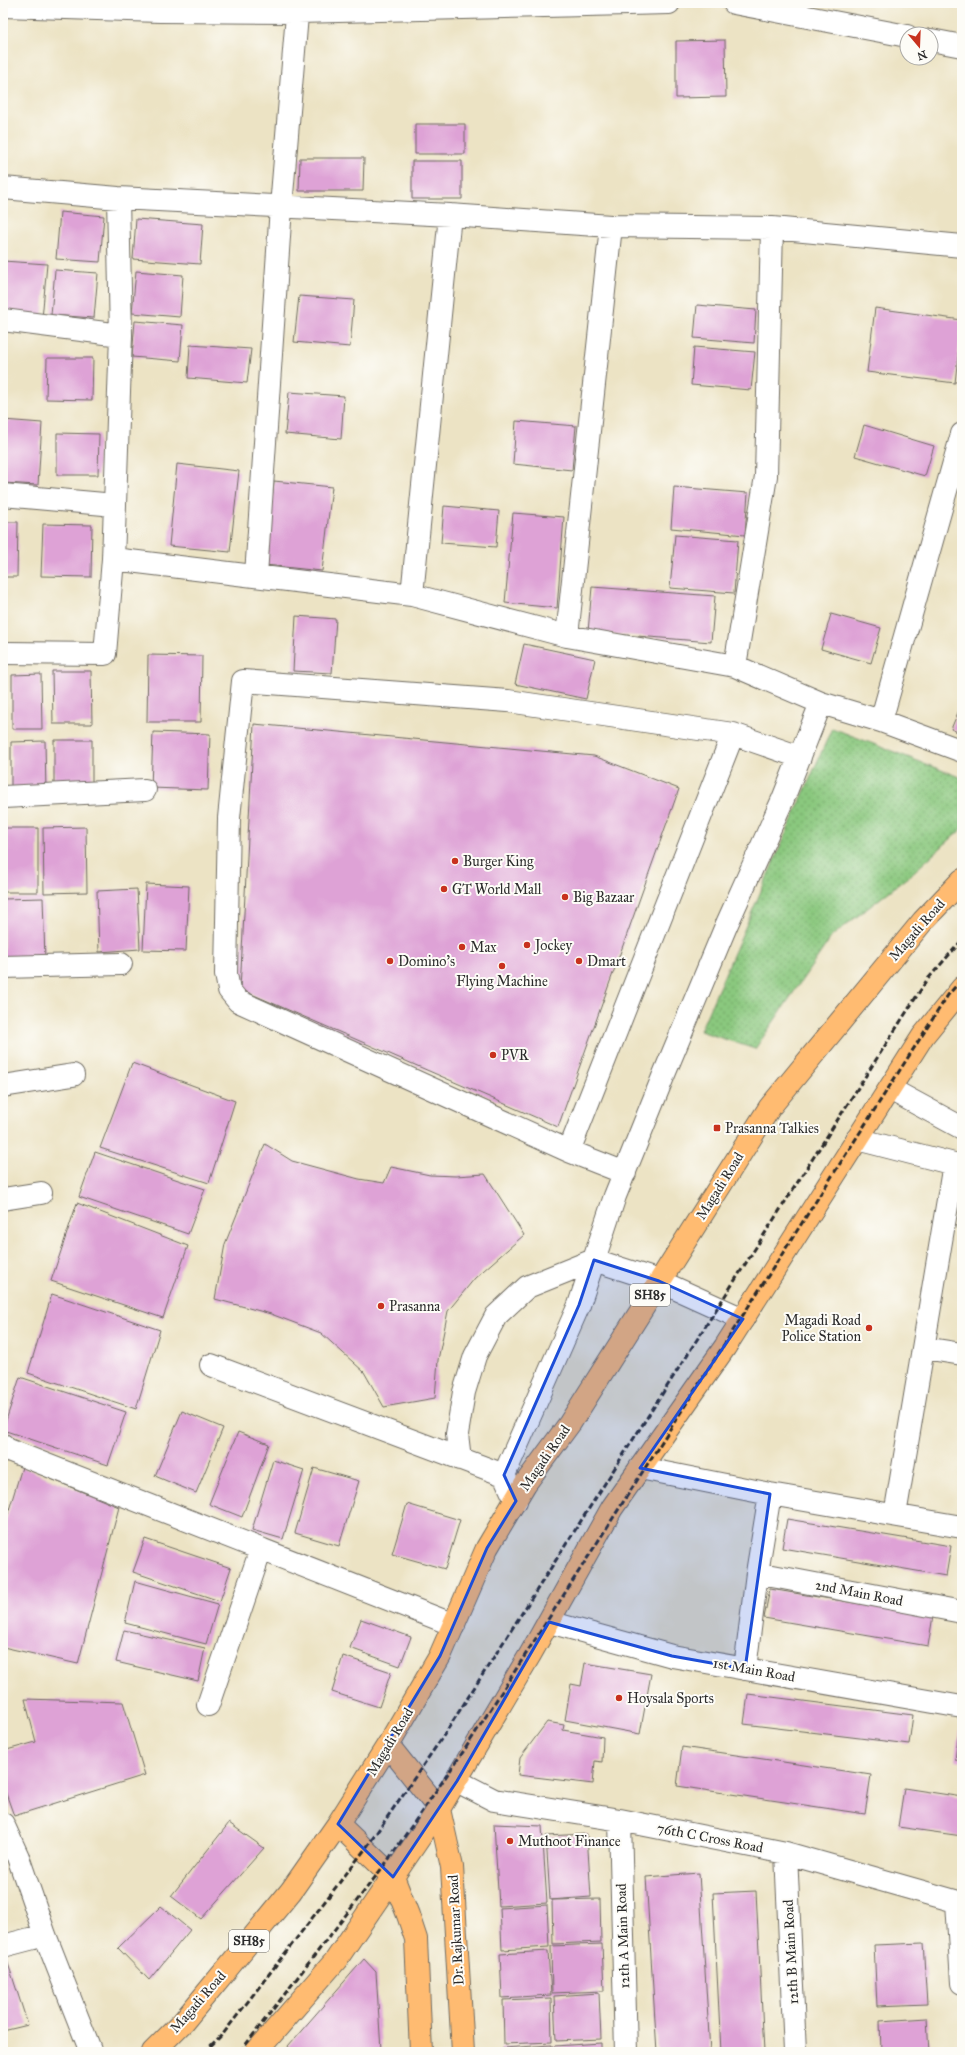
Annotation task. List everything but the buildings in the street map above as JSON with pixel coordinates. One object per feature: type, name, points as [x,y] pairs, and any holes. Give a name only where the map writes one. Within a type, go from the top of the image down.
[{"type":"main road","name":"Magadi Road","points":[[153,2052],[183,2022],[291,1891],[338,1824],[388,1745],[440,1656],[487,1548],[525,1484],[570,1423],[659,1280],[770,1107],[924,921],[962,880]]},
{"type":"main road","points":[[256,2052],[336,1960],[439,1809],[457,1781],[549,1622],[612,1508],[743,1319],[923,1036],[962,988]]},
{"type":"main road","points":[[388,1745],[439,1809]]},
{"type":"main road","name":"Dr. Rajkumar Road","points":[[439,1809],[452,1867],[463,2052]]},
{"type":"main road","points":[[338,1824],[393,1877],[416,1939],[421,2052]]},
{"type":"street","points":[[3,6],[298,8],[669,3]]},
{"type":"street","points":[[734,3],[899,34]]},
{"type":"street","points":[[256,575],[281,207],[298,8]]},
{"type":"street","points":[[939,42],[962,46]]},
{"type":"street","points":[[3,188],[118,198],[450,215],[612,226],[772,228],[962,246]]},
{"type":"street","points":[[3,654],[105,654],[113,559],[121,335],[118,198]]},
{"type":"street","points":[[412,595],[450,215]]},
{"type":"street","points":[[567,636],[612,226]]},
{"type":"street","points":[[735,666],[766,476],[772,228]]},
{"type":"street","points":[[3,320],[121,335]]},
{"type":"street","points":[[881,721],[958,462],[962,434]]},
{"type":"street","points":[[3,495],[115,505]]},
{"type":"street","points":[[113,559],[256,575],[412,595],[567,636],[735,666],[821,703],[881,721],[962,751]]},
{"type":"street","points":[[625,1173],[569,1151],[238,1001],[229,990],[226,974],[229,818],[243,681],[508,701],[733,734],[800,757]]},
{"type":"street","points":[[504,1475],[579,1305],[625,1173],[723,933],[783,799],[821,703]]},
{"type":"street","points":[[569,1151],[733,734]]},
{"type":"street","points":[[3,797],[145,790]]},
{"type":"street","points":[[3,967],[121,964]]},
{"type":"street","points":[[3,1086],[73,1076]]},
{"type":"street","points":[[890,1089],[962,1128]]},
{"type":"street","points":[[857,1139],[954,1164],[895,1515]]},
{"type":"street","points":[[3,1200],[41,1193]]},
{"type":"street","points":[[460,1459],[457,1434],[464,1392],[475,1356],[496,1316],[527,1287],[594,1260],[659,1280],[743,1319]]},
{"type":"street","points":[[924,1348],[962,1354]]},
{"type":"street","points":[[211,1365],[504,1475],[516,1501]]},
{"type":"street","points":[[4,1452],[454,1625]]},
{"type":"street","points":[[640,1468],[770,1494],[962,1527]]},
{"type":"street","points":[[745,1669],[757,1573],[770,1494]]},
{"type":"street","points":[[208,1705],[261,1550]]},
{"type":"street","name":"2nd Main Road","points":[[757,1573],[962,1612]]},
{"type":"street","name":"1st Main Road","points":[[549,1622],[672,1656],[962,1707]]},
{"type":"street","name":"76th C Cross Road","points":[[457,1781],[494,1800],[620,1820],[786,1853],[960,1902]]},
{"type":"street","name":"12th A Main Road","points":[[620,1820],[626,2052]]},
{"type":"street","points":[[3,1824],[18,1857],[45,1935],[91,2052]]},
{"type":"street","name":"12th B Main Road","points":[[786,1853],[795,2052]]},
{"type":"street","points":[[960,1902],[962,1983]]},
{"type":"street","points":[[3,1946],[45,1935]]},
{"type":"highlighted area","points":[[594,1260],[659,1281],[743,1319],[640,1468],[770,1494],[745,1669],[672,1656],[549,1622],[457,1781],[393,1877],[338,1824],[440,1656],[487,1548],[516,1501],[504,1475],[579,1305]]},
{"type":"green space","points":[[832,728],[962,778],[962,829],[909,876],[832,936],[755,1049],[700,1031]]},
{"type":"railway","points":[[204,2052],[223,2034],[366,1848],[444,1735],[927,980],[962,940]]},
{"type":"railway","points":[[240,2052],[386,1863],[465,1749],[948,995],[962,979]]},
{"type":"place","name":"Burger King","points":[[455,861]]},
{"type":"place","name":"GT World Mall","points":[[444,889]]},
{"type":"place","name":"Big Bazaar","points":[[565,897]]},
{"type":"place","name":"Jockey","points":[[527,945]]},
{"type":"place","name":"Max","points":[[462,947]]},
{"type":"place","name":"Domino's","points":[[390,961]]},
{"type":"place","name":"Dmart","points":[[579,961]]},
{"type":"place","name":"Flying Machine","points":[[502,966]]},
{"type":"place","name":"PVR","points":[[493,1055]]},
{"type":"place","name":"Prasanna Talkies","points":[[717,1128]]},
{"type":"place","name":"Prasanna","points":[[381,1306]]},
{"type":"place","name":"Magadi Road Police Station","points":[[869,1328]]},
{"type":"place","name":"Hoysala Sports","points":[[619,1698]]},
{"type":"place","name":"Muthoot Finance","points":[[510,1841]]}]
